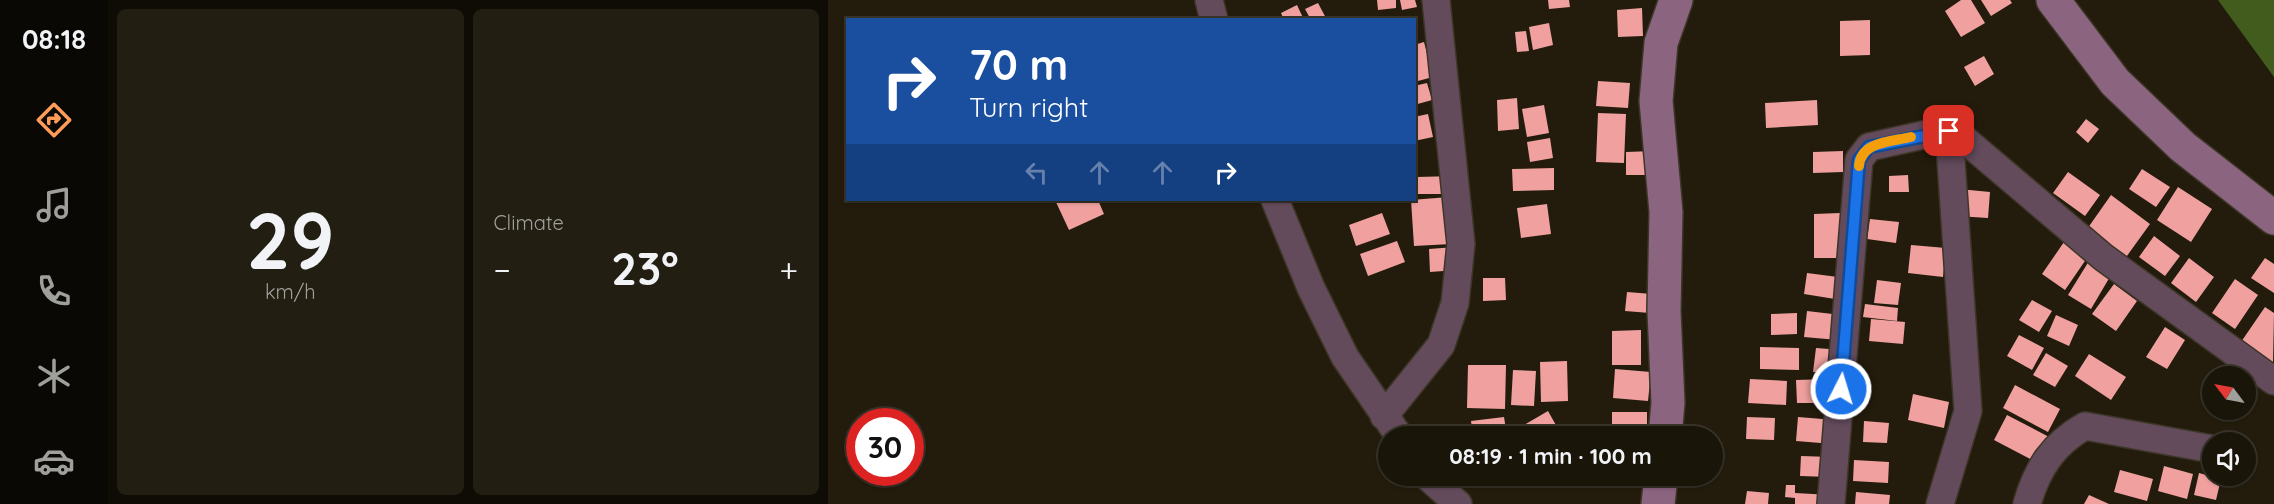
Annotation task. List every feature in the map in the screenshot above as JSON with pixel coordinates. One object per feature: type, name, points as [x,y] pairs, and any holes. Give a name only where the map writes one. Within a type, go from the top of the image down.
[{"type":"street","points":[[1209,0],[1214,18]]},
{"type":"street","points":[[1275,201],[1311,288],[1345,357],[1392,426],[1441,345],[1455,303],[1461,244],[1436,0]]},
{"type":"street","points":[[1666,426],[1668,404],[1664,311],[1666,212],[1656,100],[1661,43],[1676,0]]},
{"type":"street","points":[[2053,0],[2115,82],[2183,147],[2274,219]]},
{"type":"street","points":[[1940,504],[1968,411],[1949,131]]},
{"type":"street","points":[[1831,504],[1859,160],[1869,147],[1949,131],[1964,139],[2103,256],[2274,381]]},
{"type":"street","points":[[2027,504],[2033,482],[2062,439],[2085,426],[2202,447]]},
{"type":"street","points":[[1438,486],[1458,504]]},
{"type":"street","points":[[1658,504],[1660,486]]},
{"type":"green space","points":[[2218,0],[2274,0],[2274,77]]},
{"type":"building","points":[[1377,0],[1396,0],[1396,8],[1378,10]]},
{"type":"building","points":[[1400,0],[1415,0],[1417,7],[1402,10]]},
{"type":"building","points":[[1548,0],[1569,0],[1570,7],[1549,9]]},
{"type":"building","points":[[1961,0],[1971,0],[1985,23],[1961,37],[1945,11]]},
{"type":"building","points":[[1981,0],[2010,0],[2012,3],[1991,16]]},
{"type":"building","points":[[1318,3],[1326,18],[1310,18],[1305,9]]},
{"type":"building","points":[[1297,5],[1303,18],[1283,18],[1281,13]]},
{"type":"building","points":[[1642,8],[1643,36],[1618,37],[1617,10]]},
{"type":"building","points":[[1870,20],[1870,55],[1840,56],[1840,21]]},
{"type":"building","points":[[1549,23],[1553,45],[1533,50],[1529,27]]},
{"type":"building","points":[[1526,31],[1529,51],[1517,52],[1515,32]]},
{"type":"building","points":[[1424,42],[1433,77],[1416,81],[1416,44]]},
{"type":"building","points":[[1984,56],[1994,74],[1975,86],[1964,67]]},
{"type":"building","points":[[1598,81],[1630,83],[1628,108],[1596,106]]},
{"type":"building","points":[[1427,83],[1432,100],[1416,104],[1416,86]]},
{"type":"building","points":[[1517,98],[1519,129],[1498,131],[1497,100]]},
{"type":"building","points":[[1817,100],[1818,125],[1766,128],[1765,103]]},
{"type":"building","points":[[1544,105],[1549,133],[1527,137],[1522,109]]},
{"type":"building","points":[[1598,113],[1626,114],[1624,163],[1596,162]]},
{"type":"building","points":[[1428,114],[1433,137],[1416,141],[1416,117]]},
{"type":"building","points":[[2086,119],[2099,129],[2088,143],[2076,132]]},
{"type":"building","points":[[1550,138],[1553,158],[1530,162],[1527,142]]},
{"type":"building","points":[[1653,151],[1653,175],[1626,175],[1626,152]]},
{"type":"building","points":[[1843,151],[1843,172],[1813,173],[1813,152]]},
{"type":"building","points":[[1554,168],[1554,190],[1513,191],[1512,169]]},
{"type":"building","points":[[2142,169],[2170,187],[2156,207],[2129,189]]},
{"type":"building","points":[[2068,172],[2100,195],[2085,216],[2053,193]]},
{"type":"building","points":[[1908,175],[1909,192],[1889,192],[1889,176]]},
{"type":"building","points":[[1454,176],[1454,194],[1417,194],[1417,177]]},
{"type":"building","points":[[2178,187],[2212,209],[2191,242],[2157,220]]},
{"type":"building","points":[[1959,189],[1990,192],[1988,218],[1957,216]]},
{"type":"building","points":[[2111,195],[2150,224],[2124,260],[2085,232]]},
{"type":"building","points":[[1449,197],[1451,244],[1414,246],[1411,201]]},
{"type":"building","points":[[1055,201],[1098,201],[1104,214],[1069,230]]},
{"type":"building","points":[[1547,204],[1551,234],[1521,238],[1517,208]]},
{"type":"building","points":[[1382,213],[1390,234],[1356,246],[1349,225]]},
{"type":"building","points":[[1840,213],[1841,258],[1814,258],[1814,214]]},
{"type":"building","points":[[1870,219],[1899,222],[1896,243],[1867,239]]},
{"type":"building","points":[[2154,236],[2180,256],[2165,276],[2139,257]]},
{"type":"building","points":[[1397,241],[1405,262],[1368,276],[1360,254]]},
{"type":"building","points":[[2064,242],[2087,258],[2065,290],[2042,274]]},
{"type":"building","points":[[1911,245],[1946,248],[1943,277],[1908,273]]},
{"type":"building","points":[[1455,247],[1457,270],[1430,272],[1429,249]]},
{"type":"building","points":[[2189,258],[2214,277],[2196,302],[2171,283]]},
{"type":"building","points":[[2265,258],[2274,264],[2274,293],[2251,278]]},
{"type":"building","points":[[2089,261],[2111,275],[2091,309],[2068,295]]},
{"type":"building","points":[[1807,273],[1838,277],[1835,299],[1804,294]]},
{"type":"building","points":[[1483,278],[1505,278],[1506,300],[1483,301]]},
{"type":"building","points":[[2235,279],[2258,295],[2235,329],[2212,313]]},
{"type":"building","points":[[1877,280],[1901,283],[1898,305],[1874,303]]},
{"type":"building","points":[[2114,284],[2137,301],[2116,331],[2092,314]]},
{"type":"building","points":[[1627,292],[1652,294],[1650,313],[1625,311]]},
{"type":"building","points":[[2032,300],[2052,311],[2039,332],[2019,320]]},
{"type":"building","points":[[1865,304],[1898,308],[1897,321],[1863,317]]},
{"type":"building","points":[[2265,307],[2274,313],[2273,363],[2241,342]]},
{"type":"building","points":[[1807,311],[1841,315],[1838,340],[1804,337]]},
{"type":"building","points":[[1797,313],[1797,334],[1771,335],[1771,314]]},
{"type":"building","points":[[2056,315],[2078,325],[2069,346],[2047,336]]},
{"type":"building","points":[[1871,319],[1905,322],[1903,344],[1869,341]]},
{"type":"building","points":[[2165,327],[2185,340],[2167,369],[2146,357]]},
{"type":"building","points":[[1641,330],[1641,365],[1612,365],[1612,331]]},
{"type":"building","points":[[2019,335],[2044,348],[2032,370],[2007,356]]},
{"type":"building","points":[[1760,347],[1799,348],[1799,370],[1760,369]]},
{"type":"building","points":[[1816,348],[1842,350],[1840,374],[1813,372]]},
{"type":"building","points":[[2046,353],[2068,366],[2055,387],[2033,375]]},
{"type":"building","points":[[2089,354],[2126,377],[2111,400],[2075,376]]},
{"type":"building","points":[[1567,361],[1568,401],[1541,402],[1540,362]]},
{"type":"building","points":[[1468,365],[1506,365],[1505,409],[1467,408]]},
{"type":"building","points":[[1615,369],[1651,372],[1648,401],[1613,398]]},
{"type":"building","points":[[1513,370],[1536,371],[1534,406],[1511,405]]},
{"type":"building","points":[[1750,379],[1787,381],[1786,405],[1748,403]]},
{"type":"building","points":[[1831,379],[1831,403],[1797,403],[1796,380]]},
{"type":"building","points":[[2015,385],[2060,409],[2048,432],[2003,408]]},
{"type":"building","points":[[1913,394],[1949,402],[1944,428],[1908,420]]},
{"type":"building","points":[[1548,411],[1556,426],[1522,426]]},
{"type":"building","points":[[1612,412],[1647,412],[1647,426],[1612,426]]},
{"type":"building","points":[[2007,415],[2051,438],[2038,463],[1994,440]]},
{"type":"building","points":[[1504,417],[1505,426],[1472,426],[1471,421]]},
{"type":"building","points":[[1747,417],[1775,418],[1774,440],[1746,439]]},
{"type":"building","points":[[1798,417],[1835,420],[1833,444],[1796,441]]},
{"type":"building","points":[[1864,421],[1889,423],[1887,443],[1863,442]]},
{"type":"building","points":[[1801,456],[1831,457],[1830,477],[1800,476]]},
{"type":"building","points":[[1854,460],[1889,462],[1888,483],[1853,481]]},
{"type":"building","points":[[2164,466],[2193,474],[2187,499],[2158,491]]},
{"type":"building","points":[[2120,470],[2153,479],[2147,501],[2114,492]]},
{"type":"building","points":[[2199,473],[2202,474],[2202,486],[2219,486],[2216,500],[2194,495]]},
{"type":"building","points":[[1786,485],[1795,485],[1795,493],[1831,495],[1830,504],[1795,504],[1795,498],[1785,497]]},
{"type":"building","points":[[1747,491],[1769,493],[1768,504],[1745,504]]},
{"type":"building","points":[[1856,492],[1890,495],[1889,504],[1855,504]]},
{"type":"building","points":[[2089,495],[2109,504],[2084,504]]},
{"type":"slow traffic","points":[[1859,166],[1862,153],[1869,147],[1911,137]]},
{"type":"route","points":[[1841,389],[1859,160],[1862,153],[1869,147],[1949,131]]}]
